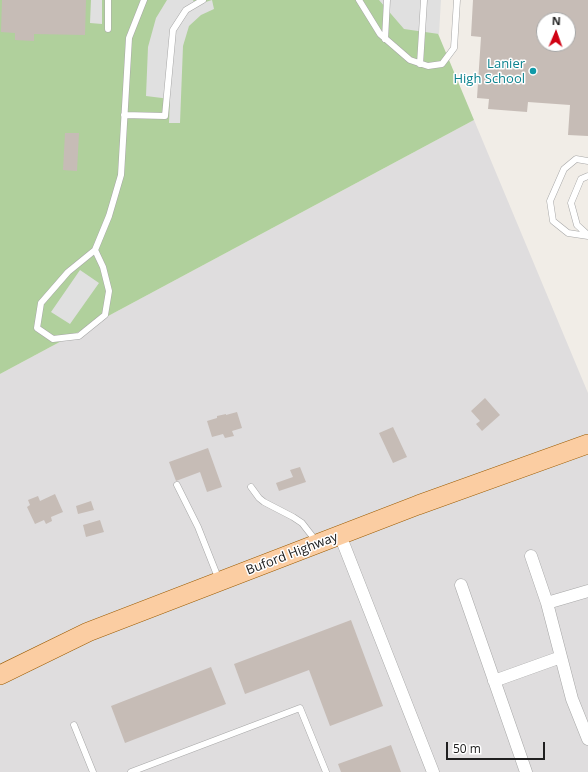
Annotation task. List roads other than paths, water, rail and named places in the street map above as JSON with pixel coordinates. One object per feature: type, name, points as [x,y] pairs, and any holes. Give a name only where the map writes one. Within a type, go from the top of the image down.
[{"type":"main road","name":"Buford Highway","points":[[0,675],[88,632],[418,505],[588,444]]},
{"type":"street","points":[[340,535],[433,772]]},
{"type":"street","points":[[531,556],[547,603],[572,699],[588,738]]},
{"type":"street","points":[[461,585],[526,772]]},
{"type":"street","points":[[547,603],[588,591]]},
{"type":"street","points":[[494,681],[561,657]]},
{"type":"lane","points":[[108,0],[108,29]]},
{"type":"lane","points":[[95,250],[103,266],[109,291],[105,315],[79,336],[53,339],[37,328],[41,303],[68,272],[95,250],[109,216],[121,175],[129,38],[144,0]]},
{"type":"lane","points":[[124,115],[165,116],[173,30],[186,10],[203,0]]},
{"type":"lane","points":[[359,0],[380,34],[410,60],[428,66],[442,64],[454,48],[457,0]]},
{"type":"lane","points":[[385,38],[388,0]]},
{"type":"lane","points":[[420,64],[424,0]]},
{"type":"lane","points":[[588,161],[576,159],[564,169],[550,202],[554,221],[568,233],[588,236]]},
{"type":"lane","points":[[588,176],[581,179],[571,203],[577,225],[588,236]]},
{"type":"lane","points":[[177,485],[198,528],[220,581]]},
{"type":"lane","points":[[251,487],[264,502],[302,523],[318,544]]},
{"type":"lane","points":[[131,772],[300,708],[326,772]]},
{"type":"lane","points":[[74,725],[93,772]]},
{"type":"place","name":"Lanier High School","points":[[533,71]]}]
